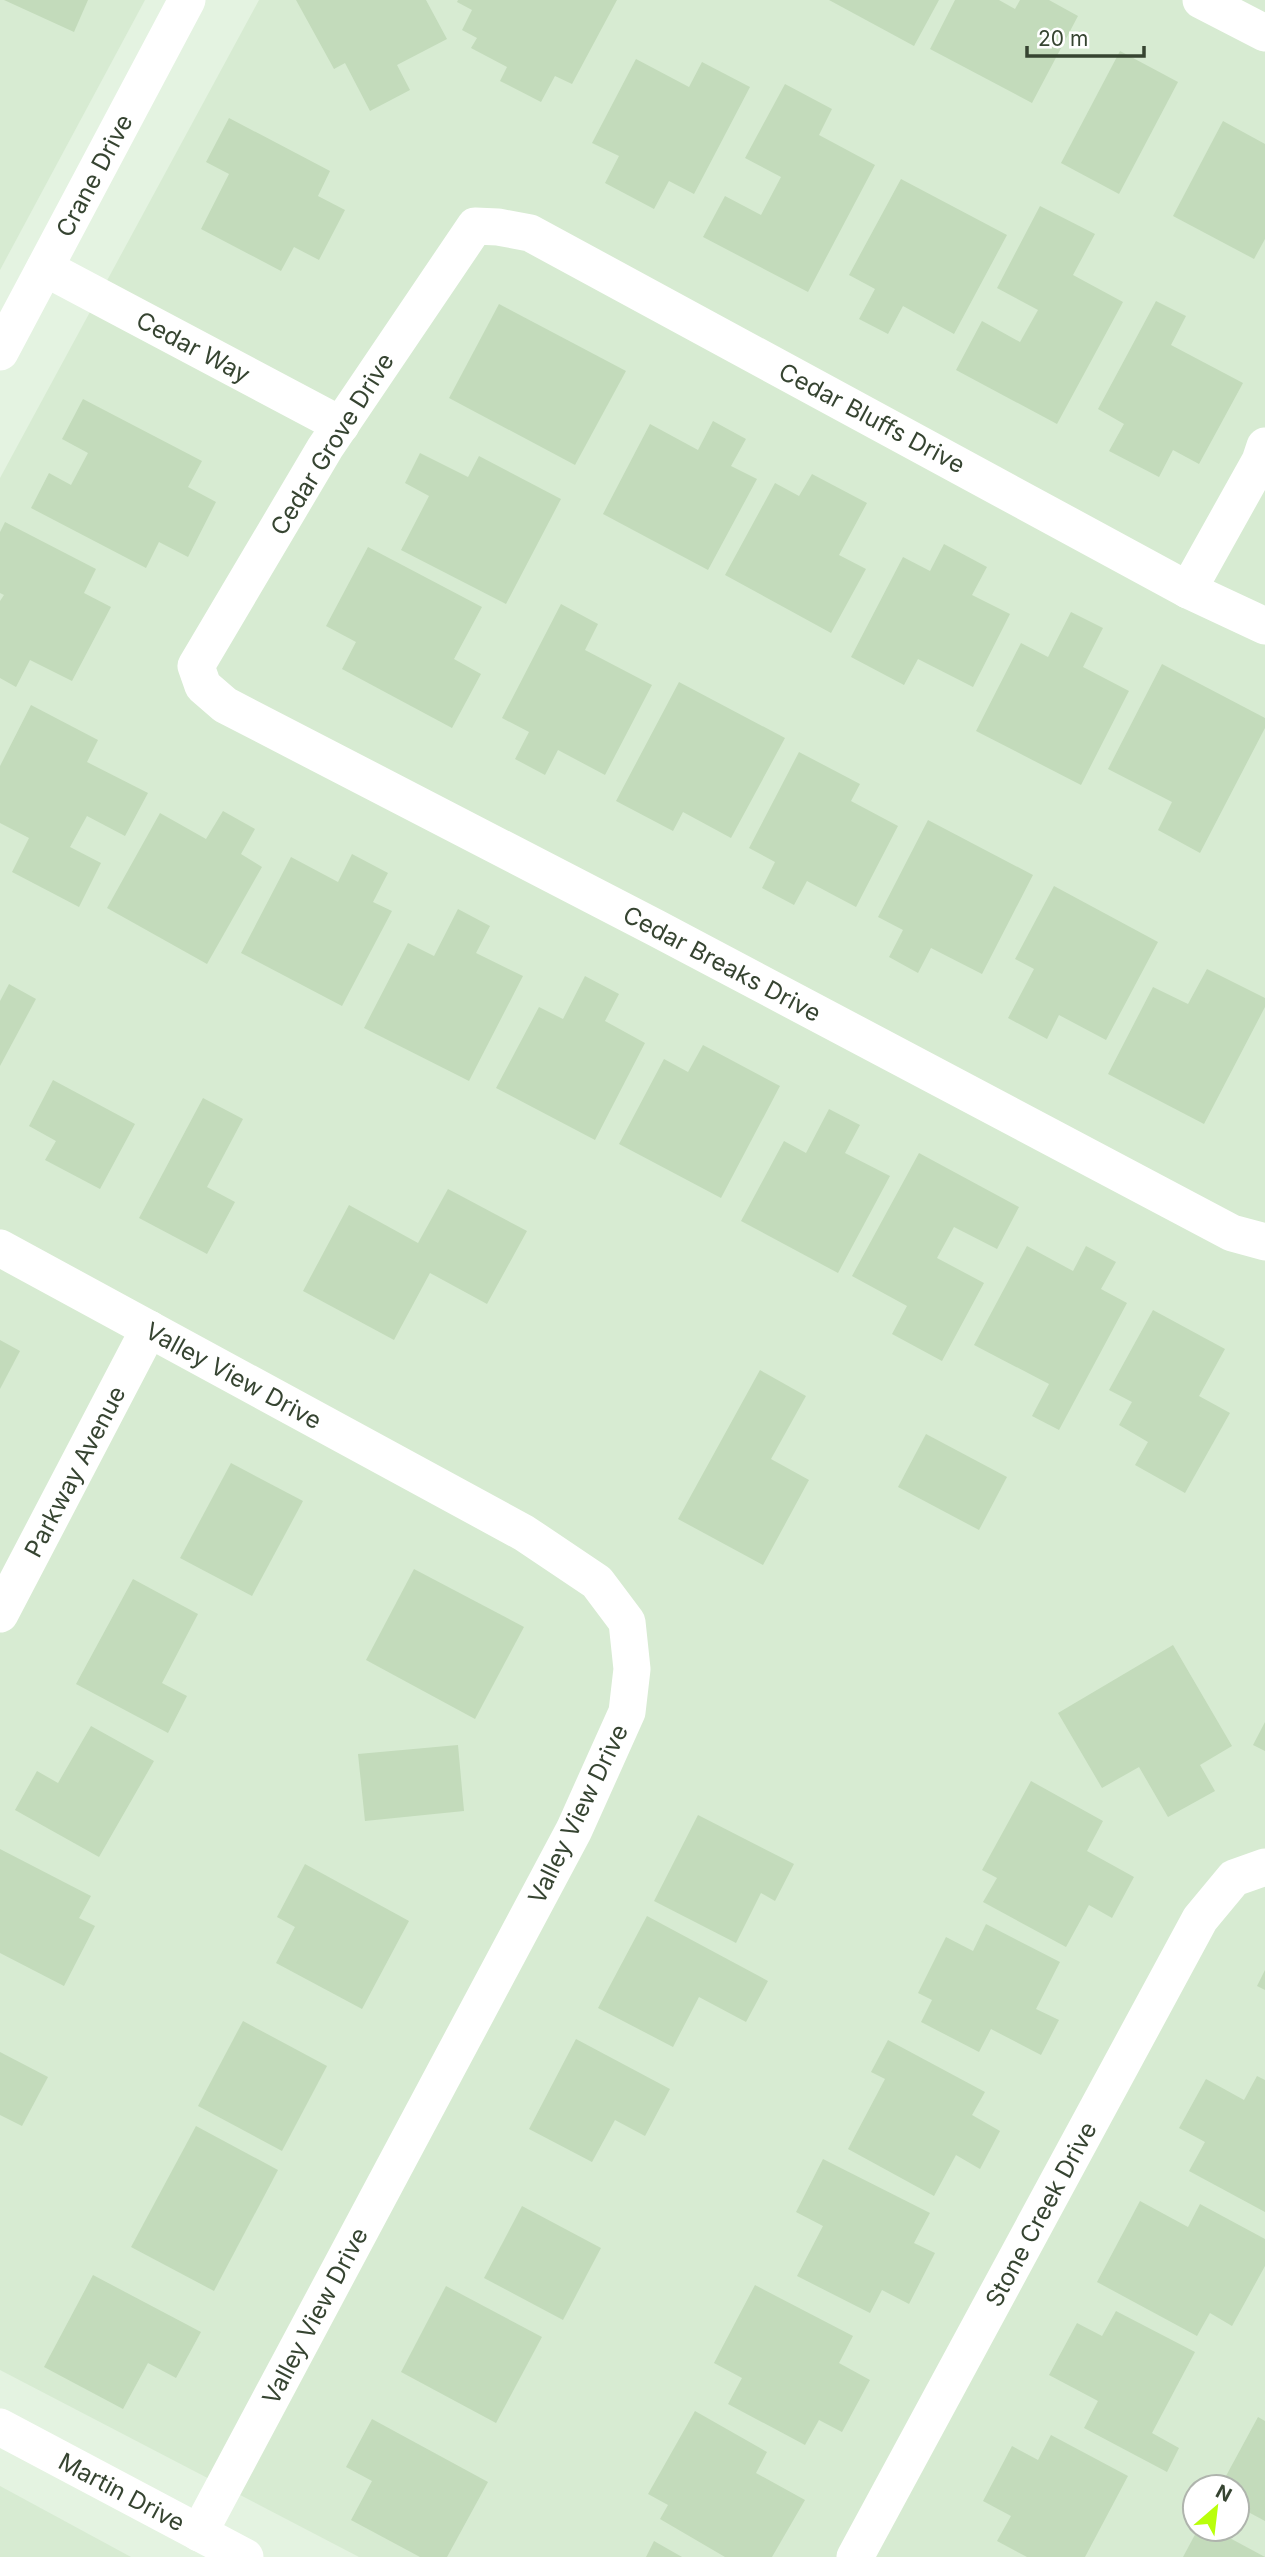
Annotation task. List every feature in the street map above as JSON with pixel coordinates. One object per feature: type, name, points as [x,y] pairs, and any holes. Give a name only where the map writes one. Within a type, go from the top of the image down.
[{"type":"street","name":"Crane Drive","points":[[0,352],[187,0]]},
{"type":"street","points":[[1201,0],[1265,33]]},
{"type":"street","name":"Cedar Grove Drive","points":[[196,666],[325,448],[475,226]]},
{"type":"street","name":"Cedar Bluffs Drive","points":[[475,226],[530,233],[1188,590],[1265,626]]},
{"type":"street","name":"Cedar Way","points":[[45,268],[341,425]]},
{"type":"street","points":[[1188,590],[1260,461],[1265,446]]},
{"type":"street","name":"Cedar Breaks Drive","points":[[196,666],[202,686],[225,705],[680,941],[1232,1233],[1265,1242]]},
{"type":"street","name":"Valley View Drive","points":[[0,1248],[524,1533],[597,1582],[627,1622],[632,1669],[627,1712],[574,1830],[199,2533]]},
{"type":"street","name":"Parkway Avenue","points":[[0,1614],[149,1329]]},
{"type":"street","name":"Stone Creek Drive","points":[[855,2557],[1200,1919],[1250,1872]]},
{"type":"street","name":"Martin Drive","points":[[0,2427],[245,2557]]},
{"type":"shaded area","points":[[0,0],[145,0],[0,270]]},
{"type":"shaded area","points":[[259,0],[1265,0],[1265,2557],[359,2557],[0,2370],[0,478]]},
{"type":"shaded area","points":[[0,2486],[131,2557],[0,2557]]},
{"type":"building","points":[[4,0],[88,0],[74,32]]},
{"type":"building","points":[[296,0],[426,0],[447,39],[397,65],[410,90],[370,111],[345,63],[334,69]]},
{"type":"building","points":[[617,0],[572,84],[555,76],[541,102],[500,81],[507,67],[471,48],[477,38],[462,30],[472,10],[457,2]]},
{"type":"building","points":[[829,0],[939,0],[914,46]]},
{"type":"building","points":[[955,0],[999,0],[1015,9],[1020,0],[1049,0],[1078,16],[1032,103],[930,49]]},
{"type":"building","points":[[1120,51],[1178,82],[1119,194],[1061,163]]},
{"type":"building","points":[[636,59],[689,87],[702,62],[750,87],[694,194],[669,181],[654,209],[605,183],[619,156],[592,143]]},
{"type":"building","points":[[785,84],[832,109],[819,135],[875,165],[808,292],[703,237],[725,196],[761,215],[781,177],[745,158]]},
{"type":"building","points":[[229,118],[330,171],[318,196],[345,210],[319,260],[294,247],[281,271],[201,229],[229,174],[206,162]]},
{"type":"building","points":[[1223,121],[1265,144],[1265,239],[1254,259],[1173,216]]},
{"type":"building","points":[[901,179],[1007,235],[954,334],[903,306],[888,334],[859,319],[875,289],[849,275]]},
{"type":"building","points":[[1040,206],[1095,234],[1073,275],[1123,302],[1057,424],[956,370],[982,321],[1020,342],[1038,310],[997,288]]},
{"type":"building","points":[[1156,301],[1186,316],[1171,345],[1243,383],[1199,464],[1173,450],[1159,477],[1109,451],[1124,424],[1098,409]]},
{"type":"building","points":[[499,304],[626,371],[575,465],[449,398]]},
{"type":"building","points":[[83,399],[202,461],[188,487],[216,502],[188,557],[159,542],[146,568],[31,508],[49,473],[71,485],[88,453],[62,439]]},
{"type":"building","points":[[713,421],[746,439],[731,466],[757,479],[708,570],[603,514],[650,424],[698,450]]},
{"type":"building","points":[[420,453],[468,477],[479,456],[561,499],[506,604],[401,550],[429,496],[405,483]]},
{"type":"building","points":[[812,474],[867,503],[839,555],[866,569],[831,633],[725,575],[775,483],[799,496]]},
{"type":"building","points":[[5,522],[96,569],[84,593],[111,607],[72,681],[30,660],[16,687],[0,678],[0,601],[4,595],[0,593],[0,532]]},
{"type":"building","points":[[944,544],[987,567],[972,595],[1010,614],[973,687],[918,659],[904,685],[851,657],[903,557],[930,571]]},
{"type":"building","points":[[368,547],[482,607],[454,659],[481,674],[452,728],[342,669],[356,642],[326,626]]},
{"type":"building","points":[[561,604],[598,624],[585,650],[652,685],[605,775],[558,750],[545,775],[515,759],[529,732],[502,718]]},
{"type":"building","points":[[1071,612],[1103,628],[1083,667],[1129,691],[1081,785],[976,731],[1021,643],[1048,657]]},
{"type":"building","points":[[1162,664],[1265,718],[1265,728],[1200,853],[1158,830],[1172,802],[1108,769]]},
{"type":"building","points":[[679,682],[785,738],[731,838],[683,812],[673,831],[616,801]]},
{"type":"building","points":[[31,705],[98,740],[87,762],[148,793],[125,836],[87,816],[70,847],[101,863],[79,907],[12,872],[29,838],[0,823],[0,766]]},
{"type":"building","points":[[799,752],[860,784],[851,801],[898,826],[856,907],[807,881],[794,905],[762,888],[775,862],[749,848]]},
{"type":"building","points":[[223,811],[255,829],[241,854],[262,867],[207,964],[107,908],[160,813],[206,839]]},
{"type":"building","points":[[928,820],[1033,875],[982,974],[931,948],[918,973],[889,957],[903,930],[878,917]]},
{"type":"building","points":[[352,854],[388,873],[373,902],[392,911],[342,1006],[241,953],[291,857],[338,882]]},
{"type":"building","points":[[1054,886],[1158,942],[1106,1040],[1059,1015],[1047,1039],[1008,1018],[1034,969],[1015,959]]},
{"type":"building","points":[[458,909],[490,926],[476,953],[523,976],[469,1081],[364,1028],[408,943],[434,956]]},
{"type":"building","points":[[1207,969],[1265,998],[1265,1007],[1204,1124],[1108,1074],[1153,987],[1188,1004]]},
{"type":"building","points":[[585,976],[619,994],[605,1021],[645,1043],[595,1140],[496,1088],[539,1007],[563,1019]]},
{"type":"building","points":[[9,984],[36,999],[0,1066],[0,1001]]},
{"type":"building","points":[[703,1045],[780,1086],[721,1198],[619,1144],[664,1059],[688,1072]]},
{"type":"building","points":[[53,1080],[135,1124],[100,1189],[45,1160],[56,1141],[29,1126]]},
{"type":"building","points":[[203,1098],[243,1119],[207,1187],[235,1202],[207,1254],[139,1218]]},
{"type":"building","points":[[829,1109],[860,1125],[845,1153],[890,1176],[838,1273],[741,1221],[784,1141],[806,1153]]},
{"type":"building","points":[[919,1153],[1019,1207],[997,1249],[954,1227],[937,1258],[984,1283],[942,1361],[892,1334],[907,1306],[852,1276]]},
{"type":"building","points":[[448,1189],[527,1231],[487,1304],[430,1273],[394,1340],[303,1291],[349,1205],[418,1243]]},
{"type":"building","points":[[1027,1246],[1073,1271],[1086,1246],[1116,1262],[1101,1289],[1127,1303],[1059,1430],[1032,1416],[1049,1384],[974,1345]]},
{"type":"building","points":[[1153,1310],[1225,1349],[1199,1396],[1230,1413],[1185,1493],[1135,1465],[1148,1442],[1119,1425],[1132,1402],[1109,1390]]},
{"type":"building","points":[[0,1340],[20,1351],[0,1389]]},
{"type":"building","points":[[760,1370],[806,1396],[771,1459],[809,1480],[763,1565],[678,1519]]},
{"type":"building","points":[[926,1434],[1007,1477],[979,1530],[898,1487]]},
{"type":"building","points":[[231,1463],[303,1501],[252,1596],[180,1558]]},
{"type":"building","points":[[414,1569],[524,1627],[475,1719],[366,1660]]},
{"type":"building","points":[[133,1579],[198,1614],[162,1683],[187,1696],[168,1733],[76,1684]]},
{"type":"building","points":[[1173,1645],[1232,1746],[1200,1765],[1215,1791],[1168,1817],[1139,1767],[1102,1788],[1058,1713]]},
{"type":"building","points":[[1265,1722],[1265,1751],[1253,1745]]},
{"type":"building","points":[[91,1726],[154,1761],[99,1857],[15,1810],[37,1771],[58,1783]]},
{"type":"building","points":[[458,1745],[464,1811],[365,1821],[358,1754]]},
{"type":"building","points":[[1031,1781],[1103,1821],[1087,1851],[1134,1877],[1112,1918],[1089,1905],[1066,1947],[983,1902],[997,1878],[982,1870]]},
{"type":"building","points":[[698,1815],[794,1864],[775,1901],[761,1893],[736,1943],[654,1901]]},
{"type":"building","points":[[0,1849],[91,1896],[79,1918],[95,1926],[64,1986],[0,1953]]},
{"type":"building","points":[[305,1864],[409,1921],[362,2009],[276,1963],[295,1927],[277,1917]]},
{"type":"building","points":[[647,1916],[768,1981],[746,2022],[699,1997],[673,2047],[598,2008]]},
{"type":"building","points":[[986,1924],[1060,1962],[1036,2009],[1059,2020],[1041,2055],[991,2029],[979,2052],[921,2022],[932,2000],[918,1993],[946,1937],[973,1951]]},
{"type":"building","points":[[1265,1970],[1265,1990],[1257,1986]]},
{"type":"building","points":[[243,2021],[327,2066],[282,2151],[198,2106]]},
{"type":"building","points":[[576,2039],[670,2089],[645,2136],[615,2120],[592,2162],[529,2129]]},
{"type":"building","points":[[888,2040],[985,2092],[972,2115],[1000,2131],[980,2169],[956,2155],[934,2196],[848,2149],[885,2079],[871,2072]]},
{"type":"building","points":[[0,2052],[48,2077],[22,2126],[0,2115]]},
{"type":"building","points":[[1257,2076],[1265,2080],[1265,2212],[1189,2171],[1205,2142],[1179,2128],[1206,2079],[1244,2100]]},
{"type":"building","points":[[196,2126],[278,2170],[214,2291],[131,2247]]},
{"type":"building","points":[[823,2159],[930,2213],[914,2243],[935,2253],[909,2304],[882,2290],[870,2313],[797,2276],[823,2226],[796,2212]]},
{"type":"building","points":[[1140,2201],[1188,2227],[1200,2204],[1265,2239],[1265,2266],[1232,2326],[1210,2313],[1197,2336],[1097,2282]]},
{"type":"building","points":[[522,2206],[601,2248],[563,2320],[484,2278]]},
{"type":"building","points":[[93,2275],[201,2332],[176,2378],[148,2363],[123,2409],[44,2367]]},
{"type":"building","points":[[755,2285],[853,2336],[839,2363],[870,2380],[842,2432],[819,2420],[805,2445],[728,2404],[742,2378],[714,2363]]},
{"type":"building","points":[[446,2286],[542,2337],[496,2423],[401,2372]]},
{"type":"building","points":[[1116,2311],[1195,2352],[1152,2433],[1179,2448],[1167,2472],[1084,2428],[1098,2401],[1049,2375],[1077,2323],[1102,2336]]},
{"type":"building","points":[[695,2411],[767,2452],[756,2473],[805,2500],[772,2557],[725,2557],[660,2519],[668,2505],[648,2494]]},
{"type":"building","points":[[1258,2417],[1265,2421],[1265,2521],[1251,2514],[1251,2473],[1228,2473]]},
{"type":"building","points":[[372,2419],[488,2482],[447,2557],[420,2557],[351,2520],[372,2481],[346,2467]]},
{"type":"building","points":[[1051,2435],[1128,2476],[1085,2557],[1027,2557],[997,2541],[1011,2516],[983,2501],[1012,2446],[1038,2460]]},
{"type":"building","points":[[654,2541],[682,2557],[646,2557]]},
{"type":"building","points":[[1190,2543],[1239,2543],[1265,2557],[1183,2557]]}]
